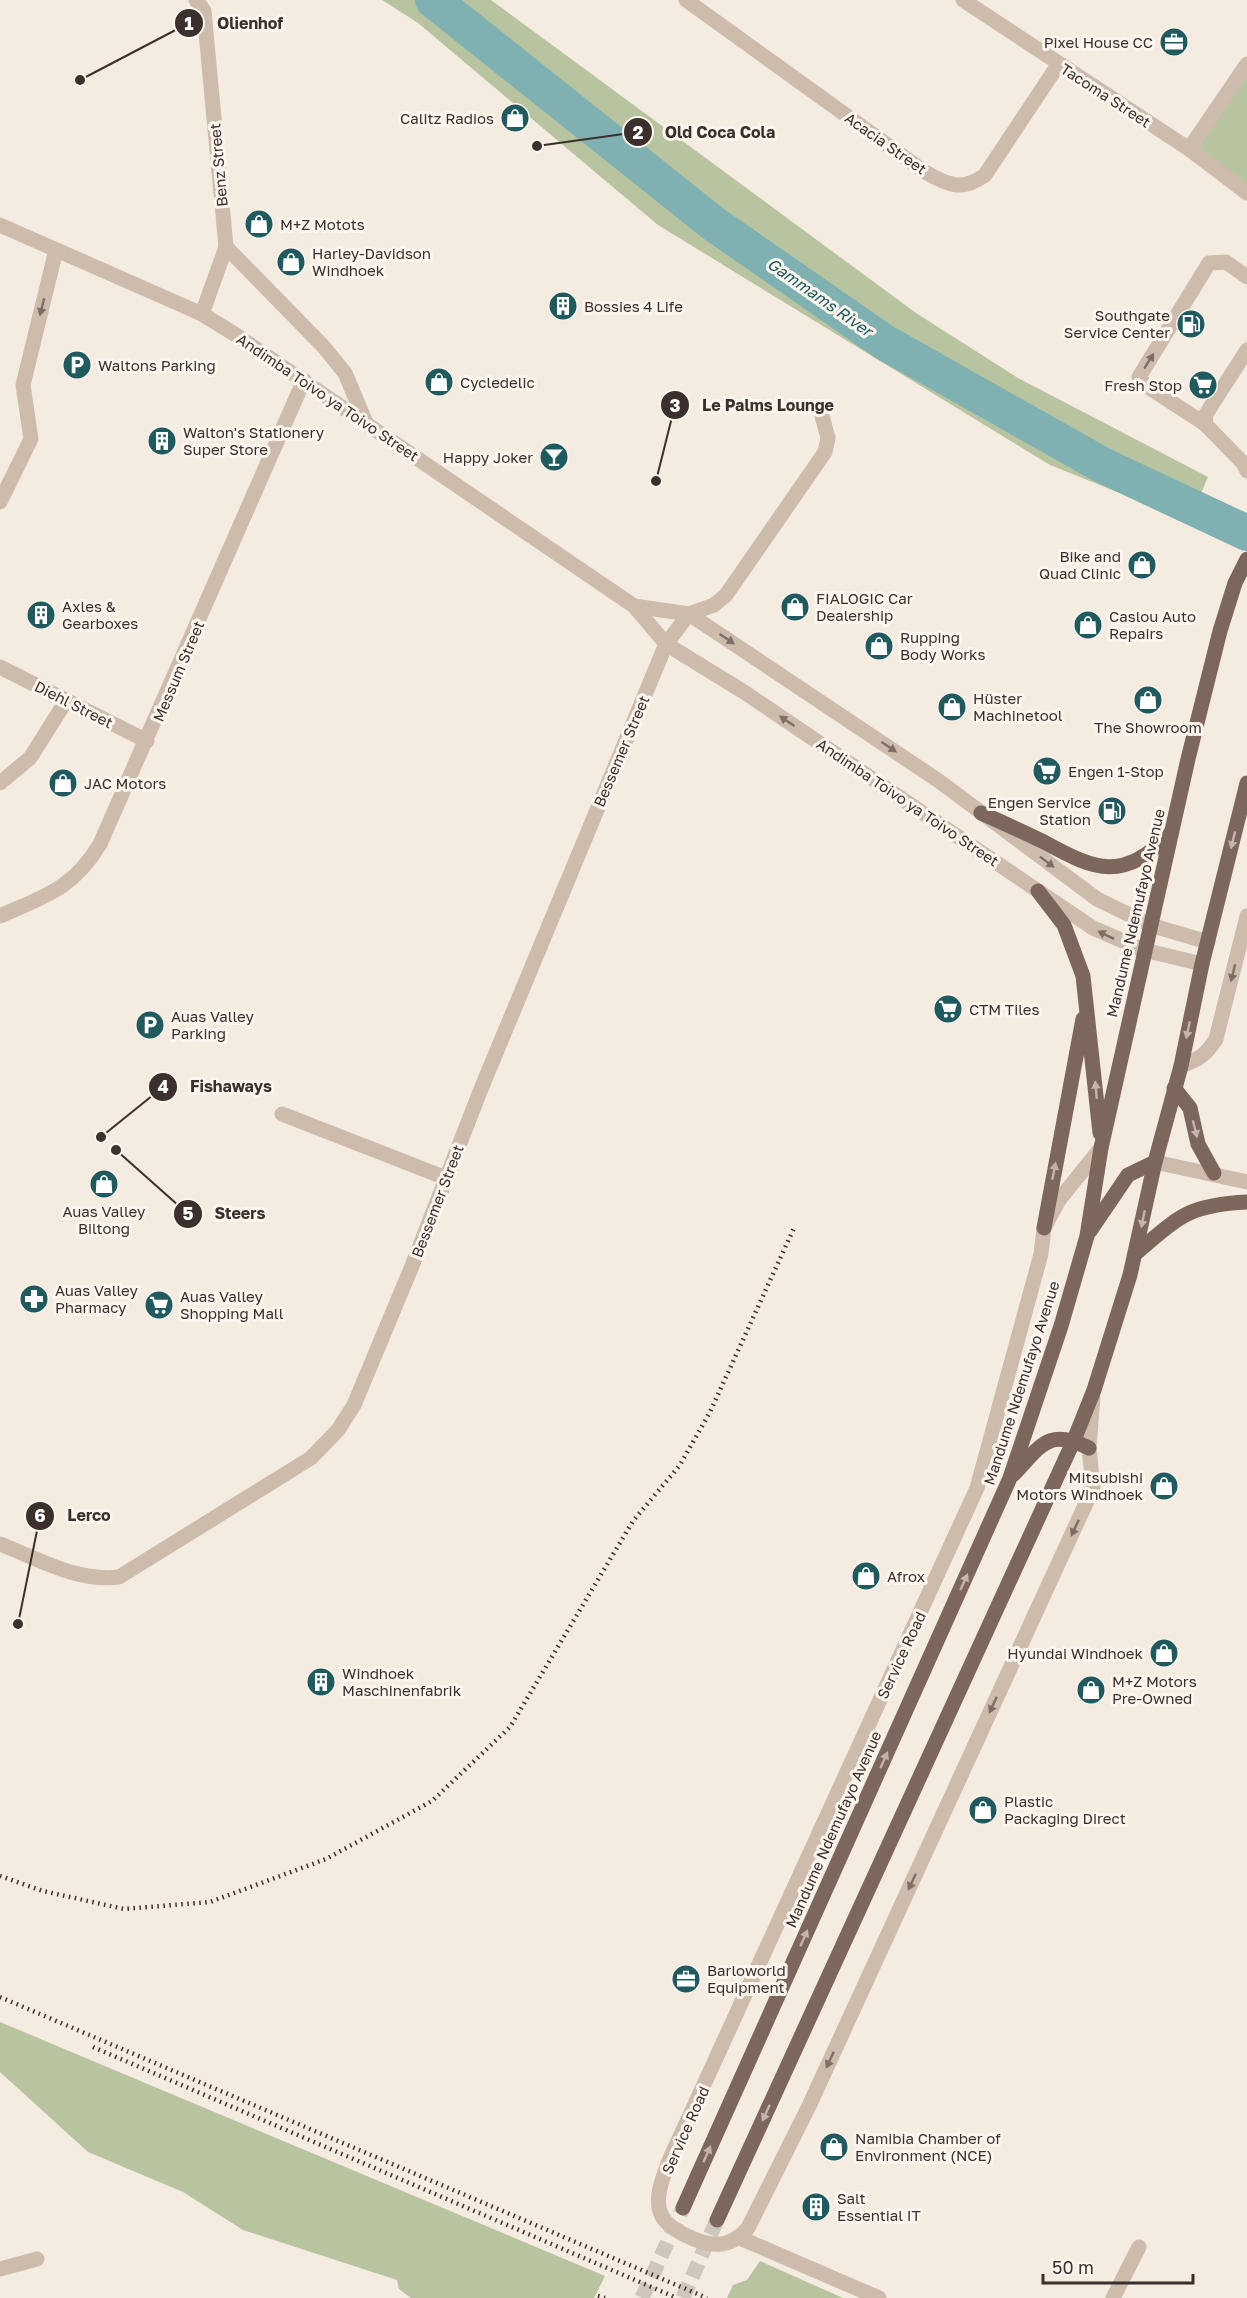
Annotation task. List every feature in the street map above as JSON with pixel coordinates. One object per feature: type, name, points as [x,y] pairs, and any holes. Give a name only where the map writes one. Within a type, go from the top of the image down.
[{"type":"main road","name":"Mandume Ndemufayo Avenue","points":[[683,2208],[1010,1478],[1061,1326],[1087,1236],[1101,1148],[1144,950],[1220,631],[1235,583],[1247,559]]},
{"type":"main road","points":[[717,2220],[1074,1440],[1094,1390],[1136,1252],[1155,1162],[1181,1066],[1202,964],[1247,783]]},
{"type":"main road","points":[[981,813],[1079,861],[1101,868],[1120,867],[1140,859],[1156,848],[1172,832]]},
{"type":"main road","points":[[1038,891],[1064,925],[1076,952],[1086,1002],[1101,1148]]},
{"type":"main road","points":[[1044,1228],[1086,1002]]},
{"type":"main road","points":[[1174,1088],[1190,1108],[1198,1144],[1214,1173]]},
{"type":"main road","points":[[1087,1236],[1128,1175],[1155,1162]]},
{"type":"main road","points":[[1136,1252],[1180,1216],[1212,1204],[1247,1202]]},
{"type":"main road","points":[[1010,1478],[1046,1440],[1060,1437],[1074,1440],[1089,1448]]},
{"type":"street","name":"Acacia Street","points":[[686,0],[925,172],[941,181],[960,186],[973,184],[985,175],[1058,65]]},
{"type":"street","name":"Tacoma Street","points":[[963,0],[1058,65],[1189,148],[1247,193]]},
{"type":"street","name":"Benz Street","points":[[200,6],[226,246],[202,314]]},
{"type":"street","points":[[1189,148],[1247,64]]},
{"type":"street","name":"Andimba Toivo ya Toivo Street","points":[[0,225],[202,314],[304,380],[634,606],[666,644],[744,692],[1093,928],[1144,950],[1202,964]]},
{"type":"street","points":[[226,246],[338,364],[345,373],[366,423]]},
{"type":"street","points":[[0,502],[31,439],[23,385],[56,250]]},
{"type":"street","points":[[1247,277],[1226,262],[1209,263],[1139,376],[1145,385],[1205,424],[1243,463],[1247,471]]},
{"type":"street","points":[[1205,424],[1206,414],[1247,350]]},
{"type":"street","name":"Messum Street","points":[[0,916],[64,887],[87,866],[100,844],[304,380]]},
{"type":"street","points":[[689,614],[714,605],[726,595],[811,473],[828,445],[822,416]]},
{"type":"street","name":"Andimba Toivo ya Toivo Street","points":[[634,606],[689,614],[930,775],[1097,899],[1150,925],[1208,942]]},
{"type":"street","name":"Bessemer Street","points":[[0,1544],[76,1574],[100,1579],[119,1577],[138,1568],[311,1458],[338,1430],[354,1405],[666,644],[689,614]]},
{"type":"street","name":"Diehl Street","points":[[0,667],[147,741]]},
{"type":"street","points":[[0,783],[30,758],[66,700]]},
{"type":"street","points":[[1181,1066],[1198,1060],[1208,1052],[1216,1039],[1247,916]]},
{"type":"street","points":[[282,1114],[446,1178]]},
{"type":"street","name":"Service Road","points":[[740,2238],[722,2245],[708,2246],[673,2229],[661,2216],[658,2205],[663,2180],[977,1488],[1041,1254],[1044,1228],[1059,1200],[1101,1148]]},
{"type":"street","points":[[1155,1162],[1247,1182]]},
{"type":"street","points":[[879,2298],[740,2238],[748,2228],[809,2106],[1093,1488],[1089,1448],[1094,1390]]},
{"type":"street","points":[[1113,2298],[1140,2247]]},
{"type":"street","points":[[0,2269],[37,2259]]},
{"type":"green space","points":[[382,0],[491,0],[916,313],[1018,378],[1208,477],[1189,521],[1050,465],[658,225],[418,23]]},
{"type":"green space","points":[[1247,64],[1247,193],[1189,149]]},
{"type":"green space","points":[[0,2022],[605,2276],[594,2298],[411,2298],[399,2289],[397,2280],[243,2230],[183,2192],[88,2152],[0,2072]]},
{"type":"green space","points":[[760,2261],[843,2298],[727,2298],[733,2285],[747,2280]]},
{"type":"waterway","name":"Gammams River","points":[[433,0],[714,224],[884,342],[1102,465],[1247,533]]},
{"type":"tunnel","points":[[642,2298],[683,2208]]},
{"type":"tunnel","points":[[683,2298],[717,2220]]},
{"type":"railway","points":[[0,1876],[43,1891],[124,1909],[210,1902],[326,1859],[432,1801],[510,1727],[633,1521],[680,1465],[710,1412],[794,1228]]},
{"type":"railway","points":[[0,1997],[707,2298]]},
{"type":"railway","points":[[93,2047],[677,2298]]},
{"type":"railway","points":[[598,2296],[605,2298]]},
{"type":"place","name":"Pixel House CC","points":[[1174,42]]},
{"type":"place","name":"Olienhof","points":[[80,80]]},
{"type":"place","name":"Calitz Radios","points":[[515,118]]},
{"type":"place","name":"Old Coca Cola","points":[[537,146]]},
{"type":"place","name":"M+Z Motots","points":[[259,224]]},
{"type":"place","name":"Harley-Davidson Windhoek","points":[[291,262]]},
{"type":"place","name":"Bossies 4 Life","points":[[563,306]]},
{"type":"place","name":"Southgate Service Center","points":[[1191,324]]},
{"type":"place","name":"Waltons Parking","points":[[77,365]]},
{"type":"place","name":"Cycledelic","points":[[439,382]]},
{"type":"place","name":"Fresh Stop","points":[[1203,385]]},
{"type":"place","name":"Walton's Stationery Super Store","points":[[162,441]]},
{"type":"place","name":"Happy Joker","points":[[554,457]]},
{"type":"place","name":"Le Palms Lounge","points":[[656,481]]},
{"type":"place","name":"Bike and Quad Clinic","points":[[1142,565]]},
{"type":"place","name":"FIALOGIC Car Dealership","points":[[795,607]]},
{"type":"place","name":"Axles & Gearboxes","points":[[41,615]]},
{"type":"place","name":"Caslou Auto Repairs","points":[[1088,625]]},
{"type":"place","name":"Rupping Body Works","points":[[879,646]]},
{"type":"place","name":"The Showroom","points":[[1148,700]]},
{"type":"place","name":"Hüster Machinetool","points":[[952,707]]},
{"type":"place","name":"Engen 1-Stop","points":[[1047,771]]},
{"type":"place","name":"JAC Motors","points":[[63,783]]},
{"type":"place","name":"Engen Service Station","points":[[1112,811]]},
{"type":"place","name":"CTM Tiles","points":[[948,1009]]},
{"type":"place","name":"Auas Valley Parking","points":[[150,1025]]},
{"type":"place","name":"Fishaways","points":[[101,1137]]},
{"type":"place","name":"Steers","points":[[116,1150]]},
{"type":"place","name":"Auas Valley Biltong","points":[[104,1184]]},
{"type":"place","name":"Auas Valley Pharmacy","points":[[34,1299]]},
{"type":"place","name":"Auas Valley Shopping Mall","points":[[159,1305]]},
{"type":"place","name":"Mitsubishi Motors Windhoek","points":[[1164,1486]]},
{"type":"place","name":"Afrox","points":[[866,1576]]},
{"type":"place","name":"Lerco","points":[[18,1624]]},
{"type":"place","name":"Hyundai Windhoek","points":[[1164,1653]]},
{"type":"place","name":"Windhoek Maschinenfabrik","points":[[321,1682]]},
{"type":"place","name":"M+Z Motors Pre-Owned","points":[[1091,1690]]},
{"type":"place","name":"Plastic Packaging Direct","points":[[983,1810]]},
{"type":"place","name":"Barloworld Equipment","points":[[686,1979]]},
{"type":"place","name":"Namibia Chamber of Environment (NCE)","points":[[834,2147]]},
{"type":"place","name":"Salt Essential IT","points":[[816,2207]]}]
